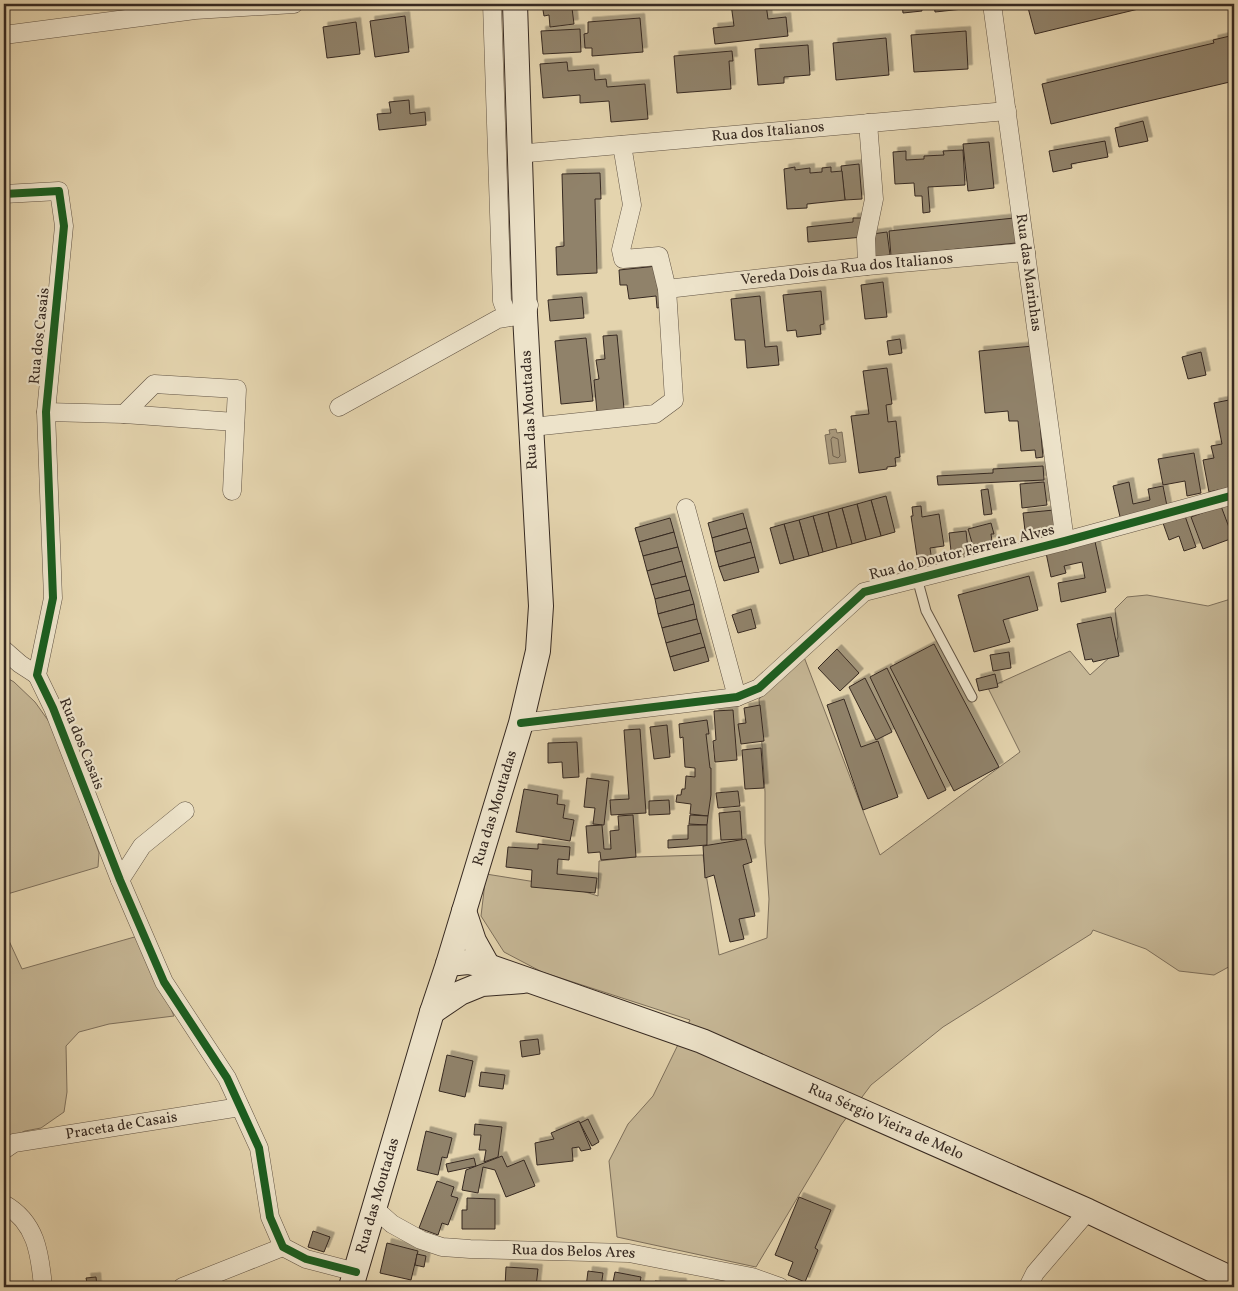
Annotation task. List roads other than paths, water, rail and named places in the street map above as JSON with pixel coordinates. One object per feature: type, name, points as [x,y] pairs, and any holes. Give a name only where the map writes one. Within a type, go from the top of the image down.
[{"type":"main road","name":"Rua das Moutadas","points":[[353,1280],[432,1012],[521,724],[538,651],[541,606],[532,427],[516,316],[516,4]]},
{"type":"main road","points":[[464,910],[485,975]]},
{"type":"main road","name":"Rua Sérgio Vieira de Melo","points":[[448,964],[464,977],[485,975],[530,981],[702,1042],[1088,1211],[1234,1280]]},
{"type":"main road","name":"Rua Sérgio Vieira de Melo","points":[[432,1012],[485,975]]},
{"type":"street","points":[[4,35],[195,10],[294,4]]},
{"type":"street","name":"Rua das Moutadas","points":[[492,4],[502,301],[516,316],[532,297],[524,4]]},
{"type":"street","name":"Rua das Marinhas","points":[[992,4],[1065,541]]},
{"type":"street","name":"Rua dos Italianos","points":[[528,153],[1008,111]]},
{"type":"street","points":[[867,266],[866,238],[874,199],[868,123]]},
{"type":"street","points":[[532,427],[655,414],[674,400],[668,289],[659,256],[623,259],[621,250],[632,205],[622,145]]},
{"type":"street","name":"Rua dos Casais","points":[[4,194],[59,191],[64,226],[46,412],[53,598],[37,675],[53,708],[120,880],[164,982],[227,1078],[259,1148],[270,1217],[283,1247]]},
{"type":"street","name":"Vereda Dois da Rua dos Italianos","points":[[668,289],[867,266],[1026,252]]},
{"type":"street","points":[[339,406],[498,319],[516,316]]},
{"type":"street","points":[[124,414],[154,384],[238,389],[232,491]]},
{"type":"street","points":[[46,412],[124,414],[235,422]]},
{"type":"street","name":"Rua do Doutor Ferreira Alves","points":[[521,724],[737,697],[759,688],[864,592],[1065,541],[1234,495]]},
{"type":"street","points":[[686,508],[737,697]]},
{"type":"street","points":[[4,650],[37,675]]},
{"type":"street","points":[[120,880],[142,846],[185,811]]},
{"type":"street","name":"Praceta de Casais","points":[[4,1150],[14,1143],[240,1108]]},
{"type":"street","points":[[4,1204],[13,1209],[32,1231],[41,1260],[43,1287]]},
{"type":"street","name":"Rua dos Belos Ares","points":[[374,1208],[392,1224],[421,1240],[442,1247],[629,1253],[752,1277],[780,1287]]},
{"type":"street","points":[[1028,1287],[1035,1273],[1088,1211]]},
{"type":"street","points":[[182,1287],[283,1247],[353,1280]]},
{"type":"lane","points":[[917,578],[926,611],[972,698]]},
{"type":"water","points":[[836,429],[837,433],[842,432],[846,462],[829,464],[825,435],[830,434],[829,430]]}]
